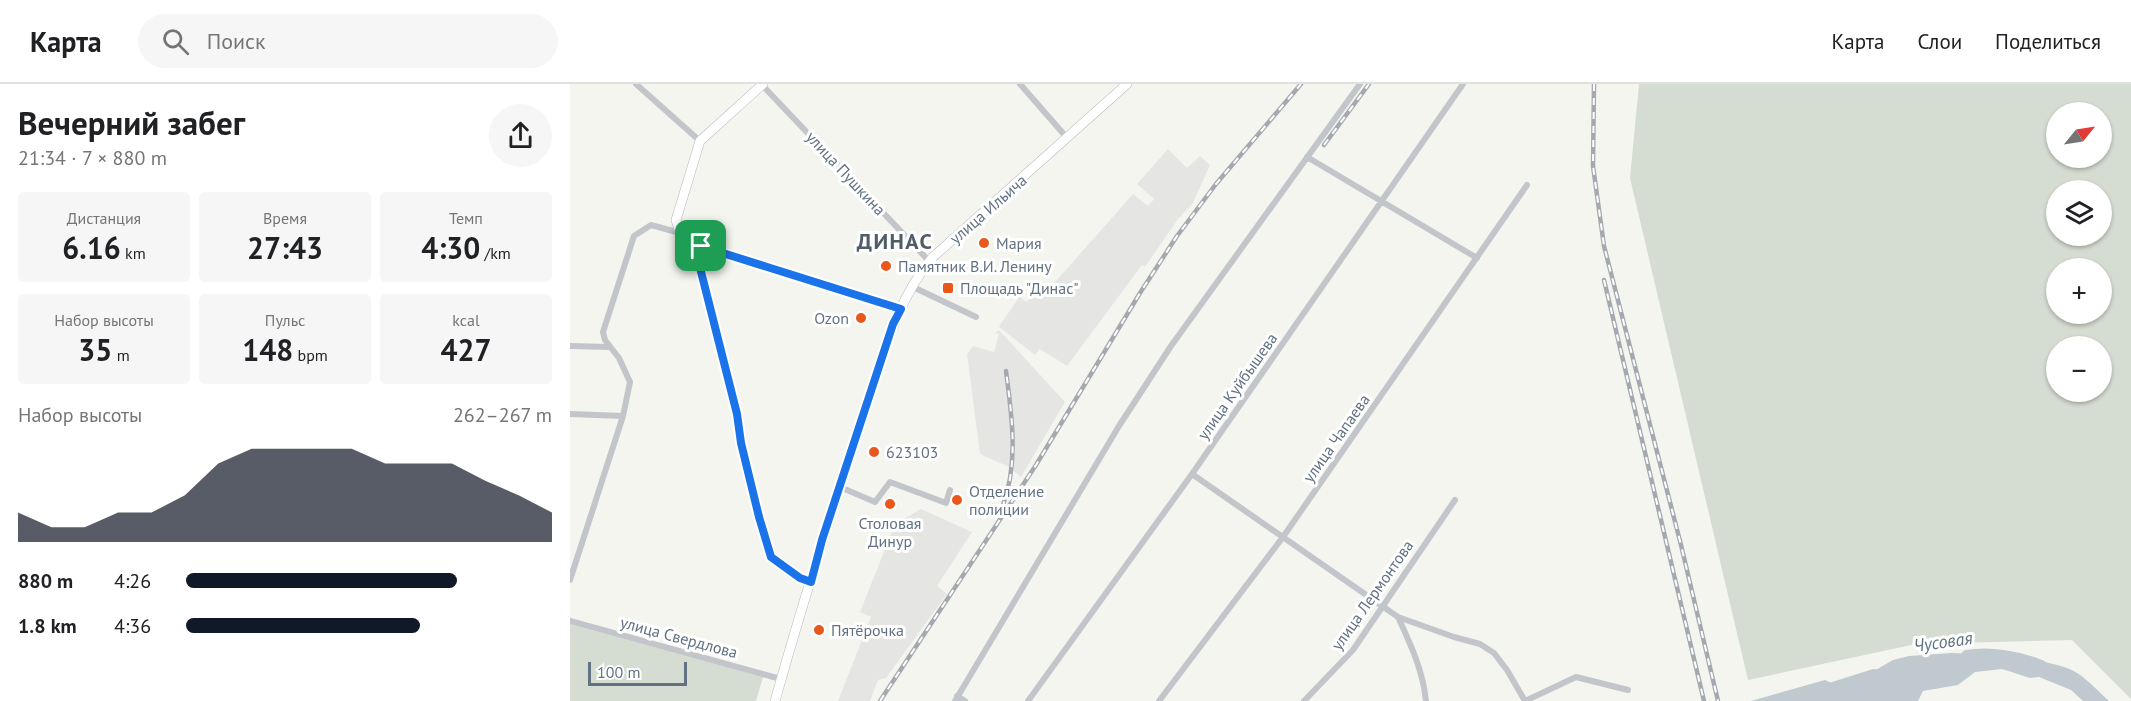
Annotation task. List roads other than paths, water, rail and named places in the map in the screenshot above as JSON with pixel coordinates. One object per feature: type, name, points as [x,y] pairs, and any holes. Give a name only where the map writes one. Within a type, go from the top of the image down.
[{"type":"street","points":[[636,84],[700,141],[676,220],[680,233]]},
{"type":"street","name":"улица Пушкина","points":[[700,141],[762,84],[929,261]]},
{"type":"street","points":[[1020,84],[1068,139]]},
{"type":"street","name":"улица Ильича","points":[[775,701],[822,540],[893,324],[913,287],[929,261],[1127,84]]},
{"type":"street","points":[[965,701],[956,698],[1119,426],[1205,297],[1360,84]]},
{"type":"street","name":"улица Куйбышева","points":[[1028,701],[1192,474],[1463,84]]},
{"type":"street","points":[[1307,157],[1477,258]]},
{"type":"street","name":"улица Чапаева","points":[[1159,701],[1283,537],[1527,184]]},
{"type":"street","points":[[570,580],[623,416],[630,382],[619,358],[609,347],[603,332],[634,236],[651,225],[680,233],[694,244],[901,309]]},
{"type":"street","points":[[694,244],[737,414],[741,443],[759,517],[771,557],[800,578],[811,582]]},
{"type":"street","points":[[913,287],[976,317]]},
{"type":"street","points":[[570,346],[609,347]]},
{"type":"street","points":[[570,414],[623,416]]},
{"type":"street","points":[[1192,474],[1398,617],[1480,644],[1501,662],[1525,701],[1576,677],[1628,690]]},
{"type":"street","points":[[840,487],[875,502],[890,482],[946,503],[950,489]]},
{"type":"street","name":"улица Лермонтова","points":[[1304,701],[1353,650],[1455,500]]},
{"type":"street","points":[[1398,617],[1420,670],[1426,701]]},
{"type":"street","name":"улица Свердлова","points":[[570,621],[781,679]]},
{"type":"waterway","name":"Чусовая","points":[[1967,656],[2005,656],[2041,666]]},
{"type":"waterway","name":"Чусовая","points":[[1830,689],[1874,675]]},
{"type":"railway","points":[[880,701],[1036,465],[1177,236],[1216,184],[1301,84]]},
{"type":"railway","points":[[1324,145],[1369,84]]},
{"type":"railway","points":[[1594,84],[1593,166],[1604,246],[1681,545],[1718,701]]},
{"type":"railway","points":[[1604,280],[1704,701]]},
{"type":"railway","points":[[1002,508],[1011,474],[1013,440],[1006,371]]},
{"type":"place","name":"Мария","points":[[984,243]]},
{"type":"place","name":"Памятник В.И. Ленину","points":[[886,266]]},
{"type":"place","name":"Площадь \"Динас\"","points":[[948,288]]},
{"type":"place","name":"Ozon","points":[[861,318]]},
{"type":"place","name":"623103","points":[[874,452]]},
{"type":"place","name":"Отделение полиции","points":[[957,500]]},
{"type":"place","name":"Столовая Динур","points":[[890,504]]},
{"type":"place","name":"Пятёрочка","points":[[819,630]]},
{"type":"district","name":"ДИНАС","points":[[895,241]]}]
